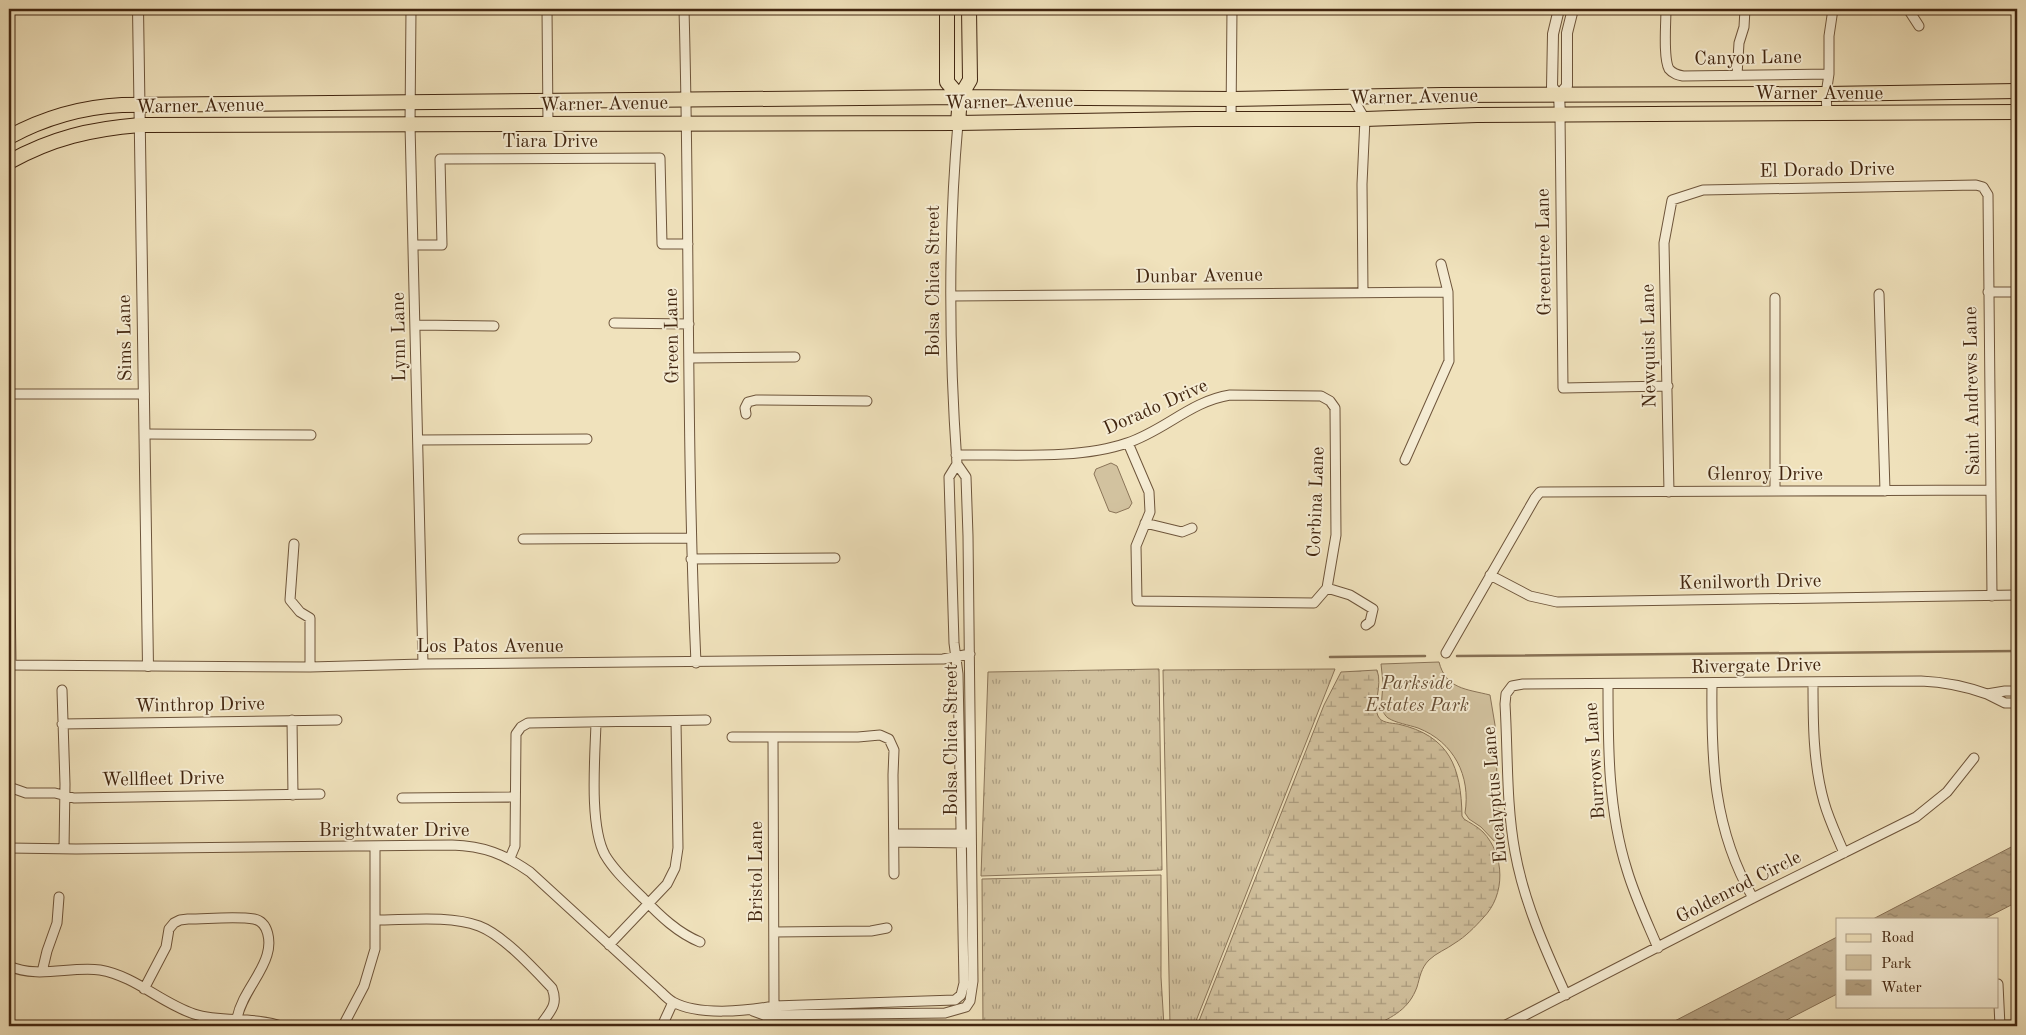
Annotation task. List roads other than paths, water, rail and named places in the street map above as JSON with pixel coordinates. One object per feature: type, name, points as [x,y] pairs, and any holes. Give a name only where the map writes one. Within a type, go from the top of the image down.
[{"type":"main road","points":[[947,9],[947,82],[960,97]]},
{"type":"main road","name":"Bolsa Chica Street","points":[[958,123],[960,97],[970,80],[969,9]]},
{"type":"main road","name":"Warner Avenue","points":[[9,137],[56,116],[103,106],[140,105],[960,97],[1232,99],[1826,94],[2017,90]]},
{"type":"main road","name":"Warner Avenue","points":[[9,162],[71,135],[101,128],[140,125],[958,123],[1826,112],[2017,112]]},
{"type":"street","name":"Sims Lane","points":[[138,9],[148,666]]},
{"type":"street","name":"Lynn Lane","points":[[411,9],[410,125],[423,664]]},
{"type":"street","points":[[547,9],[548,124]]},
{"type":"street","name":"Green Lane","points":[[684,9],[690,324],[691,559],[696,663]]},
{"type":"street","points":[[1230,120],[1232,99],[1232,9]]},
{"type":"street","points":[[1559,9],[1553,34],[1552,87],[1558,95],[1560,115]]},
{"type":"street","points":[[1558,95],[1567,86],[1567,33],[1573,9]]},
{"type":"street","name":"Canyon Lane","points":[[1666,9],[1667,59],[1669,68],[1674,74],[1683,76],[1829,74]]},
{"type":"street","points":[[1737,75],[1739,42],[1744,27],[1745,9]]},
{"type":"street","points":[[1826,112],[1829,36],[1833,9]]},
{"type":"street","points":[[1908,9],[1919,26]]},
{"type":"street","points":[[1352,97],[1365,119],[1362,184],[1363,292]]},
{"type":"street","name":"Greentree Lane","points":[[1560,115],[1563,388],[1668,386]]},
{"type":"street","name":"Bolsa Chica Street","points":[[944,1001],[955,1000],[961,995],[963,988],[958,683],[949,477],[956,460],[951,296],[953,178],[958,123]]},
{"type":"street","name":"Tiara Drive","points":[[414,245],[442,245],[440,159],[640,158],[660,158],[662,244],[688,244]]},
{"type":"street","name":"El Dorado Drive","points":[[1672,200],[1703,190],[1976,185],[1983,188]]},
{"type":"street","name":"Saint Andrews Lane","points":[[1983,188],[1988,195],[1992,596]]},
{"type":"street","name":"Newquist Lane","points":[[1669,492],[1664,243],[1672,200]]},
{"type":"street","points":[[1405,460],[1449,361],[1448,292],[1441,264]]},
{"type":"street","name":"Dunbar Avenue","points":[[951,296],[1448,292]]},
{"type":"street","points":[[1988,292],[2017,292]]},
{"type":"street","points":[[1879,294],[1885,491]]},
{"type":"street","points":[[1775,298],[1775,491]]},
{"type":"street","points":[[614,323],[690,324]]},
{"type":"street","points":[[416,325],[494,326]]},
{"type":"street","points":[[690,358],[795,358]]},
{"type":"street","points":[[9,394],[144,394]]},
{"type":"street","name":"Dorado Drive","points":[[956,460],[1101,451],[1128,443],[1200,404],[1217,397],[1230,395],[1315,394],[1326,398],[1335,408]]},
{"type":"street","points":[[746,414],[745,408],[748,402],[756,400],[867,401]]},
{"type":"street","name":"Corbina Lane","points":[[1327,588],[1336,535],[1335,408]]},
{"type":"street","points":[[145,434],[311,435]]},
{"type":"street","points":[[419,440],[587,439]]},
{"type":"street","points":[[1128,443],[1149,492],[1150,512],[1136,546],[1137,601],[1314,603],[1327,588],[1350,595],[1372,609],[1370,622],[1366,625]]},
{"type":"street","name":"Bolsa Chica Street","points":[[956,460],[966,477],[970,654],[973,982],[970,1001],[966,1007],[957,1011]]},
{"type":"street","name":"Glenroy Drive","points":[[1490,575],[1540,492],[1990,490]]},
{"type":"street","points":[[9,510],[10,665]]},
{"type":"street","points":[[1145,523],[1182,532],[1192,528]]},
{"type":"street","points":[[523,539],[691,538]]},
{"type":"street","points":[[294,544],[290,600],[300,612],[310,618],[310,667]]},
{"type":"street","points":[[691,559],[835,558]]},
{"type":"street","points":[[1446,653],[1490,575]]},
{"type":"street","name":"Kenilworth Drive","points":[[1490,575],[1530,596],[1557,602],[2017,595]]},
{"type":"street","name":"Los Patos Avenue","points":[[10,665],[310,667],[423,664],[696,663],[928,659],[970,654]]},
{"type":"street","points":[[1813,682],[1815,752],[1818,776],[1828,815],[1844,853]]},
{"type":"street","name":"Rivergate Drive","points":[[1523,684],[1939,682],[1966,687],[1988,694],[2005,703],[2017,703]]},
{"type":"street","points":[[1712,683],[1712,744],[1716,794],[1726,838],[1744,884],[1753,898]]},
{"type":"street","name":"Eucalyptus Lane","points":[[1523,684],[1516,684],[1509,689],[1506,694],[1505,704],[1508,793],[1514,844],[1520,873],[1542,942],[1566,995]]},
{"type":"street","name":"Burrows Lane","points":[[1608,684],[1609,763],[1616,822],[1626,869],[1658,948]]},
{"type":"street","points":[[62,690],[64,849]]},
{"type":"street","name":"Rivergate Drive","points":[[1988,694],[2017,691]]},
{"type":"street","points":[[292,720],[293,795]]},
{"type":"street","name":"Winthrop Drive","points":[[62,724],[338,720]]},
{"type":"street","points":[[510,858],[515,846],[516,734],[521,727],[528,723],[706,720]]},
{"type":"street","points":[[610,945],[667,884],[676,858],[678,834],[676,721]]},
{"type":"street","points":[[596,723],[595,819],[598,838],[605,855],[616,872],[649,904],[685,935],[700,942]]},
{"type":"street","points":[[732,737],[858,737],[880,735],[889,740],[894,750],[894,874]]},
{"type":"street","name":"Bristol Lane","points":[[773,737],[774,1006]]},
{"type":"street","name":"Goldenrod Circle","points":[[1504,1026],[1753,898],[1916,817],[1947,792],[1974,758]]},
{"type":"street","name":"Wellfleet Drive","points":[[9,787],[26,793],[55,793],[75,798],[320,794]]},
{"type":"street","points":[[402,798],[515,797]]},
{"type":"street","points":[[894,838],[971,839]]},
{"type":"street","name":"Brightwater Drive","points":[[9,848],[465,845],[484,848],[510,858],[530,872],[673,1002],[685,1007],[706,1010],[751,1010],[774,1006],[944,1001]]},
{"type":"street","points":[[342,1026],[364,986],[375,948],[375,846]]},
{"type":"street","points":[[42,972],[47,951],[58,923],[59,898]]},
{"type":"street","points":[[144,989],[162,954],[169,929],[180,920],[253,919],[264,925],[268,934],[267,955],[242,1004],[238,1018]]},
{"type":"street","points":[[375,920],[448,920],[465,922],[493,932],[552,988],[556,1000],[540,1026]]},
{"type":"street","points":[[774,932],[871,931],[888,928]]},
{"type":"street","points":[[9,966],[22,970],[42,972],[100,970],[123,977],[176,1007],[192,1013],[206,1017],[260,1020],[281,1026]]},
{"type":"street","points":[[1998,984],[2000,1026]]},
{"type":"street","points":[[662,1026],[673,1002]]},
{"type":"street","name":"Brightwater Drive","points":[[751,1010],[764,1015],[946,1013],[957,1011]]},
{"type":"street","points":[[1955,1026],[2017,1025]]},
{"type":"water","points":[[2017,844],[2017,902],[1986,918],[1875,918]]},
{"type":"water","points":[[1836,938],[1836,995],[1775,1026],[1665,1026]]},
{"type":"waterway","points":[[1457,656],[2017,651]]},
{"type":"waterway","points":[[1330,657],[1425,656]]},
{"type":"park label","name":"Parkside Estates Park","points":[[1417,695]]}]
